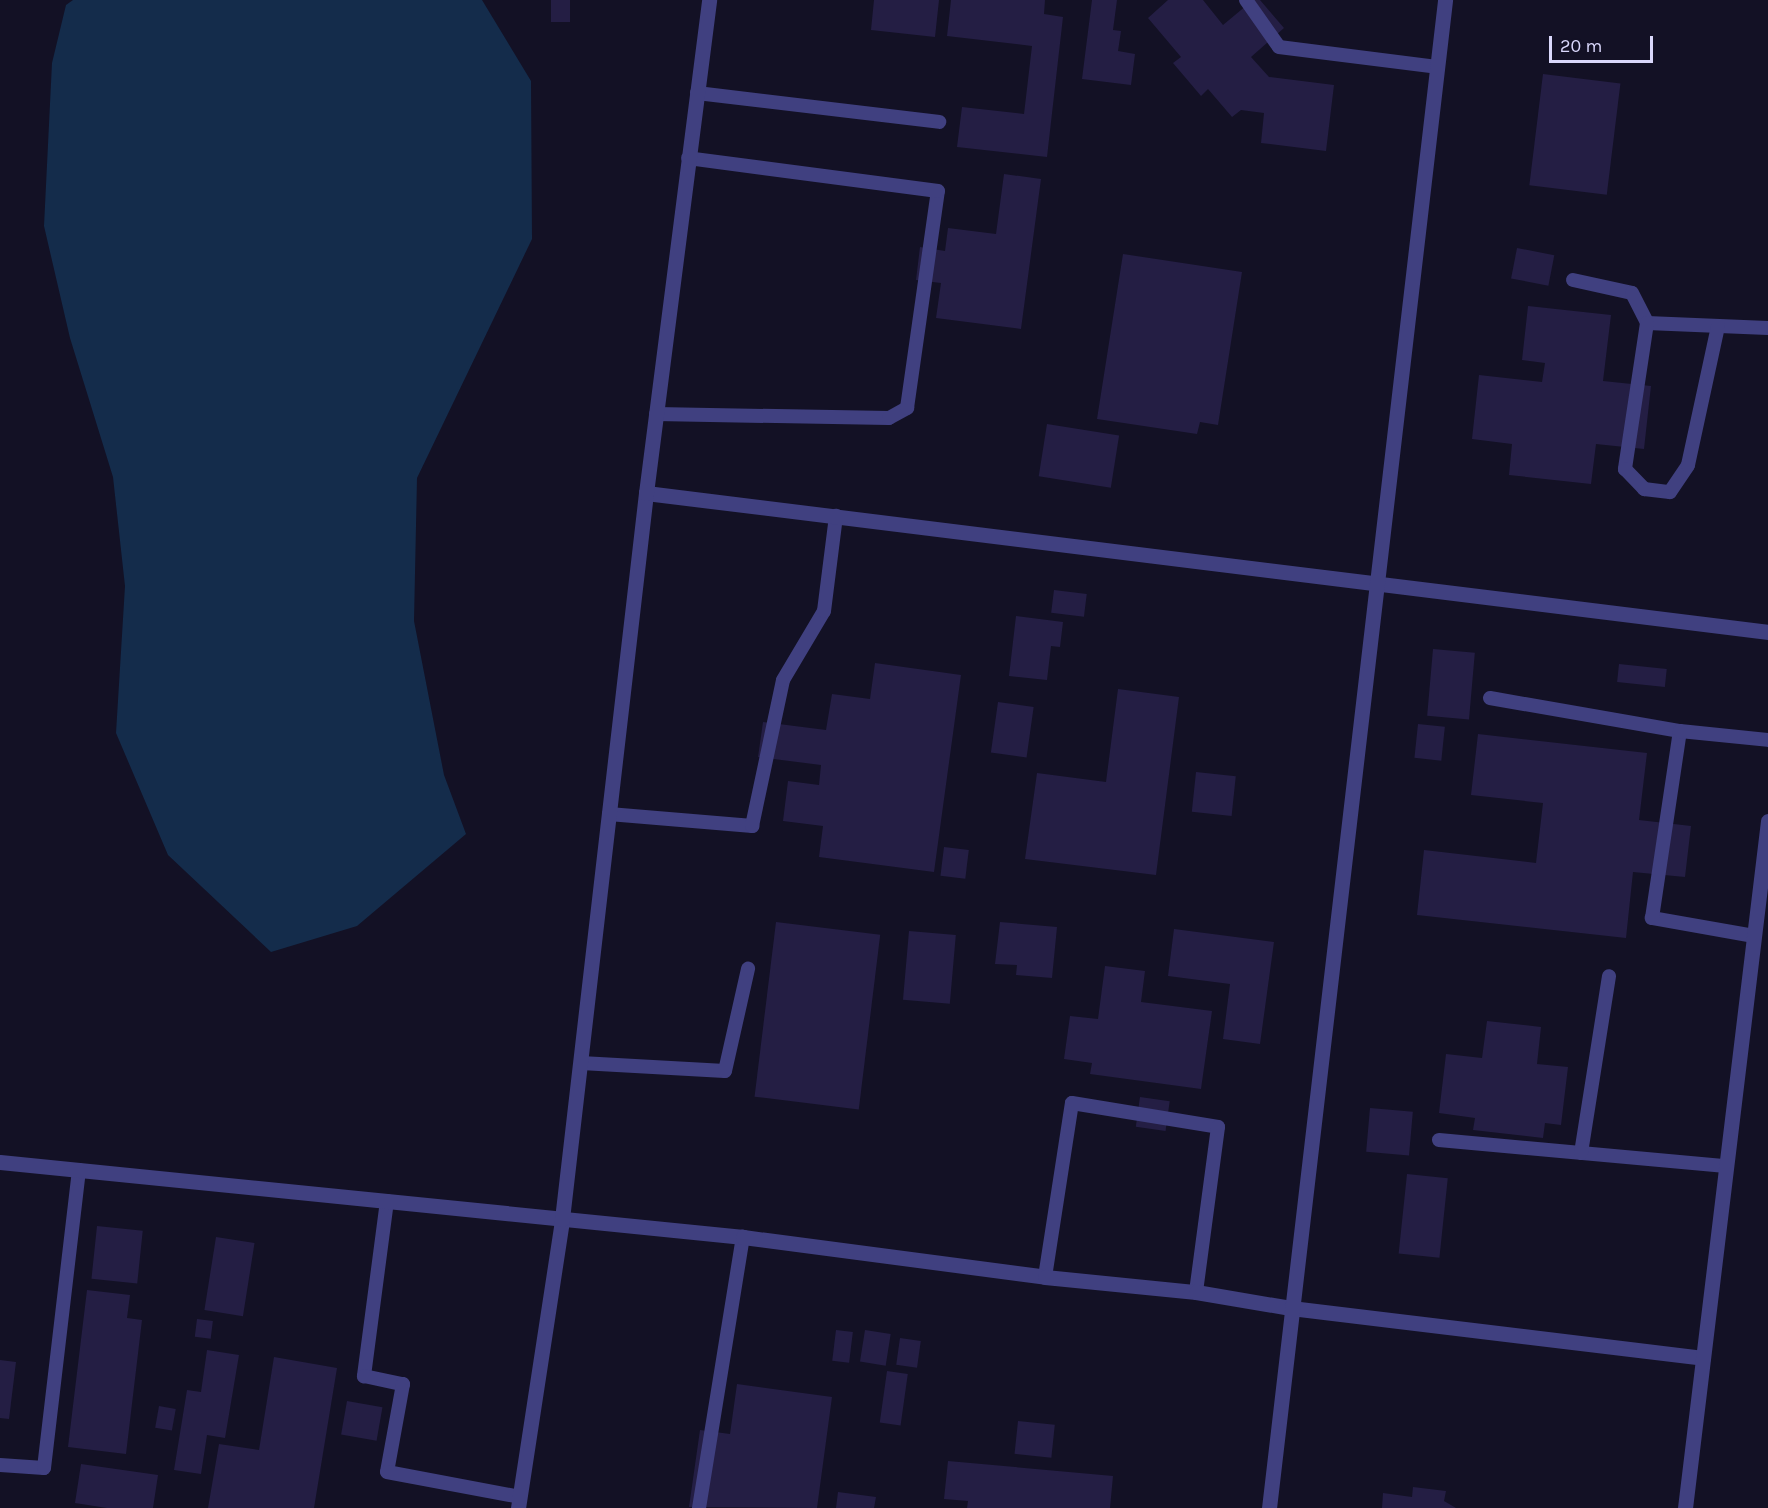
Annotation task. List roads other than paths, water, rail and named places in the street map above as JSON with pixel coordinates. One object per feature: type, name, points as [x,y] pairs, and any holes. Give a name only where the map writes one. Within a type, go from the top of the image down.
[{"type":"street","points":[[519,1502],[562,1219],[646,493],[709,0]]},
{"type":"street","points":[[1269,1508],[1445,0]]},
{"type":"street","points":[[646,493],[1768,632]]},
{"type":"street","points":[[1685,1508],[1768,821]]},
{"type":"street","points":[[0,1162],[743,1237],[1045,1277],[1196,1292],[1292,1308],[1703,1358]]},
{"type":"lane","points":[[1246,0],[1279,47],[1437,67]]},
{"type":"lane","points":[[697,93],[939,122]]},
{"type":"lane","points":[[656,414],[889,418],[907,408],[938,191],[688,158]]},
{"type":"lane","points":[[1573,280],[1632,293],[1647,323],[1625,469],[1644,489],[1670,492],[1688,465],[1718,326]]},
{"type":"lane","points":[[1647,323],[1768,328]]},
{"type":"lane","points":[[609,814],[752,826],[783,680],[824,611],[836,516]]},
{"type":"lane","points":[[1490,698],[1680,731],[1768,740]]},
{"type":"lane","points":[[1680,731],[1652,918],[1754,936]]},
{"type":"lane","points":[[580,1063],[725,1071],[748,969]]},
{"type":"lane","points":[[1581,1153],[1609,976]]},
{"type":"lane","points":[[1045,1277],[1072,1103],[1218,1127],[1196,1292]]},
{"type":"lane","points":[[1439,1140],[1726,1166]]},
{"type":"lane","points":[[0,1465],[44,1468],[79,1170]]},
{"type":"lane","points":[[387,1201],[364,1376],[403,1384],[387,1472],[519,1502]]},
{"type":"lane","points":[[699,1508],[743,1237]]},
{"type":"water","points":[[73,0],[482,0],[531,81],[532,239],[417,478],[414,621],[444,775],[466,834],[357,926],[271,952],[168,855],[116,733],[125,586],[113,477],[70,338],[44,226],[52,63],[66,5]]}]
